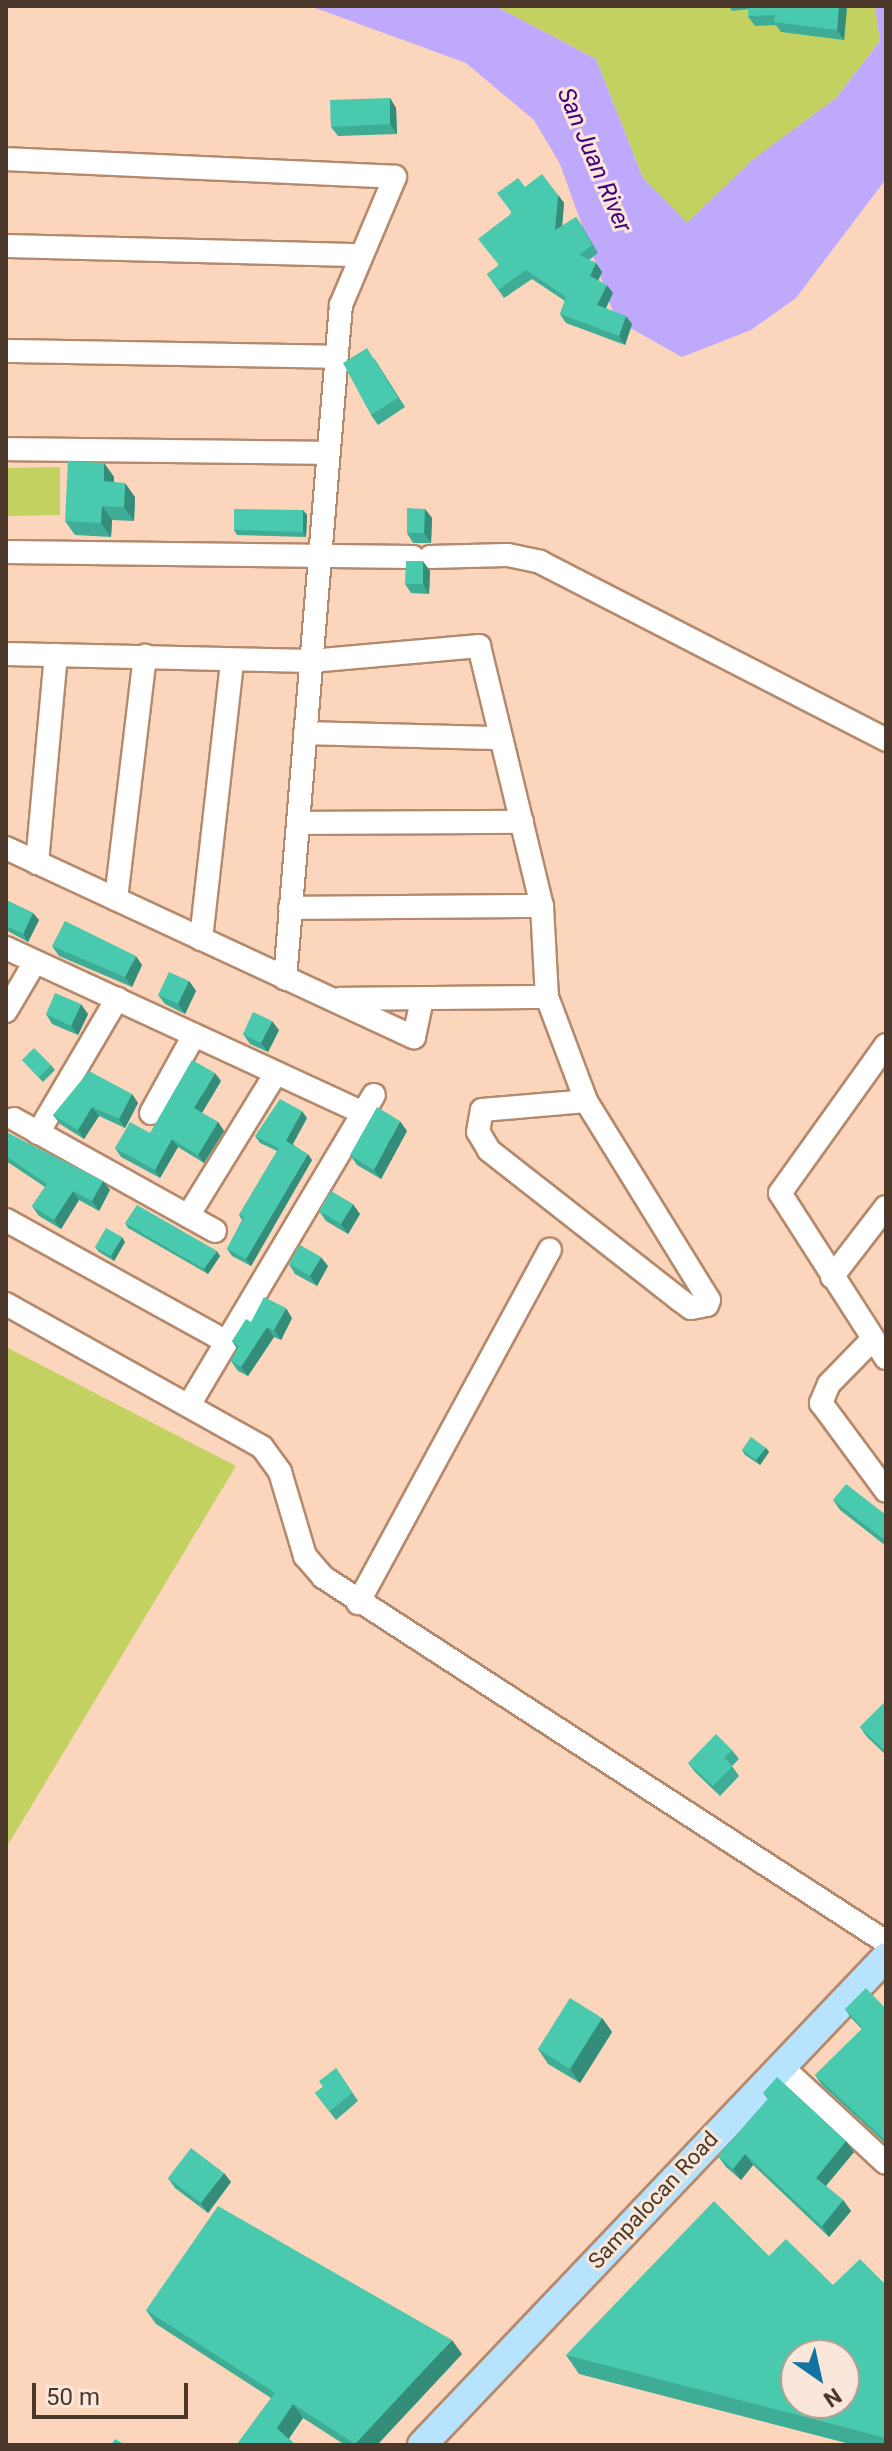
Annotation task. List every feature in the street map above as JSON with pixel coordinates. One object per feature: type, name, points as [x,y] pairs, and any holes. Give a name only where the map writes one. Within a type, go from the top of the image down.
[{"type":"main road","name":"Sampalocan Road","points":[[422,2445],[886,1957]]},
{"type":"street","points":[[6,159],[395,177],[341,305],[285,979]]},
{"type":"street","points":[[6,246],[360,255]]},
{"type":"street","points":[[6,351],[336,357]]},
{"type":"street","points":[[6,449],[328,453]]},
{"type":"street","points":[[6,552],[320,559],[508,555],[540,562],[886,740]]},
{"type":"street","points":[[6,654],[311,661],[479,646],[542,906],[547,997],[586,1101],[709,1300],[707,1305],[691,1308],[680,1300],[489,1150],[478,1132],[482,1110],[586,1101]]},
{"type":"street","points":[[37,863],[56,655]]},
{"type":"street","points":[[116,899],[145,656]]},
{"type":"street","points":[[201,939],[232,661]]},
{"type":"street","points":[[305,733],[501,738]]},
{"type":"street","points":[[298,823],[522,822]]},
{"type":"street","points":[[6,848],[414,1037],[422,1000]]},
{"type":"street","points":[[290,908],[542,906]]},
{"type":"street","points":[[6,948],[276,1073],[369,1104],[189,1405]]},
{"type":"street","points":[[6,1011],[35,962]]},
{"type":"street","points":[[332,999],[547,997]]},
{"type":"street","points":[[38,1133],[117,999]]},
{"type":"street","points":[[151,1113],[194,1035]]},
{"type":"street","points":[[886,1045],[780,1193],[879,1350],[829,1384],[821,1403],[886,1491]]},
{"type":"street","points":[[188,1216],[276,1073]]},
{"type":"street","points":[[14,1119],[215,1231]]},
{"type":"street","points":[[832,1277],[886,1207]]},
{"type":"street","points":[[6,1220],[227,1342]]},
{"type":"street","points":[[358,1603],[550,1250]]},
{"type":"street","points":[[6,1304],[262,1447],[280,1472],[305,1556],[323,1577],[358,1603],[886,1942]]},
{"type":"street","points":[[780,2065],[886,2163]]},
{"type":"green space","points":[[495,6],[875,6],[880,41],[836,98],[748,164],[687,224],[643,178],[596,59]]},
{"type":"green space","points":[[60,467],[60,515],[6,516],[6,468]]},
{"type":"green space","points":[[6,1347],[236,1466],[6,1848]]},
{"type":"water","name":"San Juan River","points":[[310,6],[495,6],[596,59],[643,178],[687,223],[751,161],[836,98],[880,41],[875,6],[886,6],[886,179],[796,298],[751,330],[682,357],[616,320],[560,164],[534,120],[466,63]]},
{"type":"building","points":[[748,6],[839,6],[837,30],[774,22],[775,15],[748,16]]},
{"type":"building","points":[[390,98],[390,124],[331,127],[330,100]]},
{"type":"building","points":[[542,174],[558,195],[555,230],[576,217],[592,245],[579,255],[596,263],[590,276],[607,285],[597,305],[626,316],[619,336],[560,314],[566,297],[526,270],[498,290],[487,274],[499,265],[478,239],[512,213],[497,193],[518,178],[525,187]]},
{"type":"building","points":[[367,348],[398,398],[371,415],[343,363]]},
{"type":"building","points":[[68,461],[104,463],[104,481],[125,483],[124,507],[102,506],[101,523],[65,521]]},
{"type":"building","points":[[407,508],[425,509],[424,533],[407,533]]},
{"type":"building","points":[[234,509],[303,510],[303,532],[234,530]]},
{"type":"building","points":[[406,561],[423,561],[423,584],[405,584]]},
{"type":"building","points":[[6,900],[33,913],[23,934],[6,926]]},
{"type":"building","points":[[65,921],[136,956],[125,977],[52,946]]},
{"type":"building","points":[[169,972],[189,981],[178,1004],[158,995]]},
{"type":"building","points":[[55,993],[81,1004],[71,1026],[46,1014]]},
{"type":"building","points":[[253,1012],[272,1021],[261,1043],[243,1034]]},
{"type":"building","points":[[34,1048],[51,1065],[39,1077],[22,1060]]},
{"type":"building","points":[[192,1060],[215,1073],[194,1108],[218,1122],[198,1155],[172,1139],[155,1170],[115,1148],[130,1122],[150,1133]]},
{"type":"building","points":[[89,1071],[132,1094],[119,1119],[92,1107],[78,1130],[53,1115]]},
{"type":"building","points":[[280,1099],[302,1111],[286,1141],[308,1154],[246,1259],[227,1249],[244,1217],[239,1215],[279,1148],[255,1136]]},
{"type":"building","points":[[377,1107],[400,1121],[374,1170],[350,1155]]},
{"type":"building","points":[[6,1132],[103,1181],[92,1201],[73,1191],[54,1220],[32,1206],[47,1184],[6,1156]]},
{"type":"building","points":[[331,1191],[353,1204],[341,1224],[319,1211]]},
{"type":"building","points":[[137,1205],[217,1251],[204,1269],[125,1223]]},
{"type":"building","points":[[106,1228],[122,1237],[111,1256],[95,1247]]},
{"type":"building","points":[[300,1245],[321,1257],[310,1276],[289,1264]]},
{"type":"building","points":[[264,1297],[286,1308],[274,1330],[267,1327],[241,1367],[231,1361],[239,1346],[232,1341],[246,1319],[251,1322]]},
{"type":"building","points":[[751,1437],[766,1448],[756,1460],[742,1450]]},
{"type":"building","points":[[846,1484],[886,1515],[886,1541],[833,1500]]},
{"type":"building","points":[[886,1701],[886,1750],[885,1751],[860,1727]]},
{"type":"building","points":[[716,1734],[732,1750],[724,1758],[733,1766],[713,1786],[688,1763]]},
{"type":"building","points":[[866,1988],[886,2009],[886,2141],[815,2075],[863,2028],[845,2009]]},
{"type":"building","points":[[570,1998],[602,2018],[570,2069],[538,2049]]},
{"type":"building","points":[[336,2068],[352,2093],[330,2111],[315,2093],[323,2087],[319,2081]]},
{"type":"building","points":[[777,2077],[846,2141],[816,2178],[843,2200],[822,2226],[745,2154],[733,2169],[718,2156],[769,2098],[763,2093]]},
{"type":"building","points":[[191,2148],[224,2173],[201,2203],[168,2178]]},
{"type":"building","points":[[714,2201],[769,2256],[786,2239],[833,2285],[860,2259],[886,2285],[886,2438],[813,2419],[860,2419],[860,2339],[780,2339],[780,2411],[566,2355]]},
{"type":"building","points":[[218,2206],[452,2340],[355,2444],[293,2404],[277,2428],[295,2445],[241,2445],[238,2443],[275,2393],[146,2310]]},
{"type":"building","points":[[115,2439],[126,2445],[111,2445]]}]
